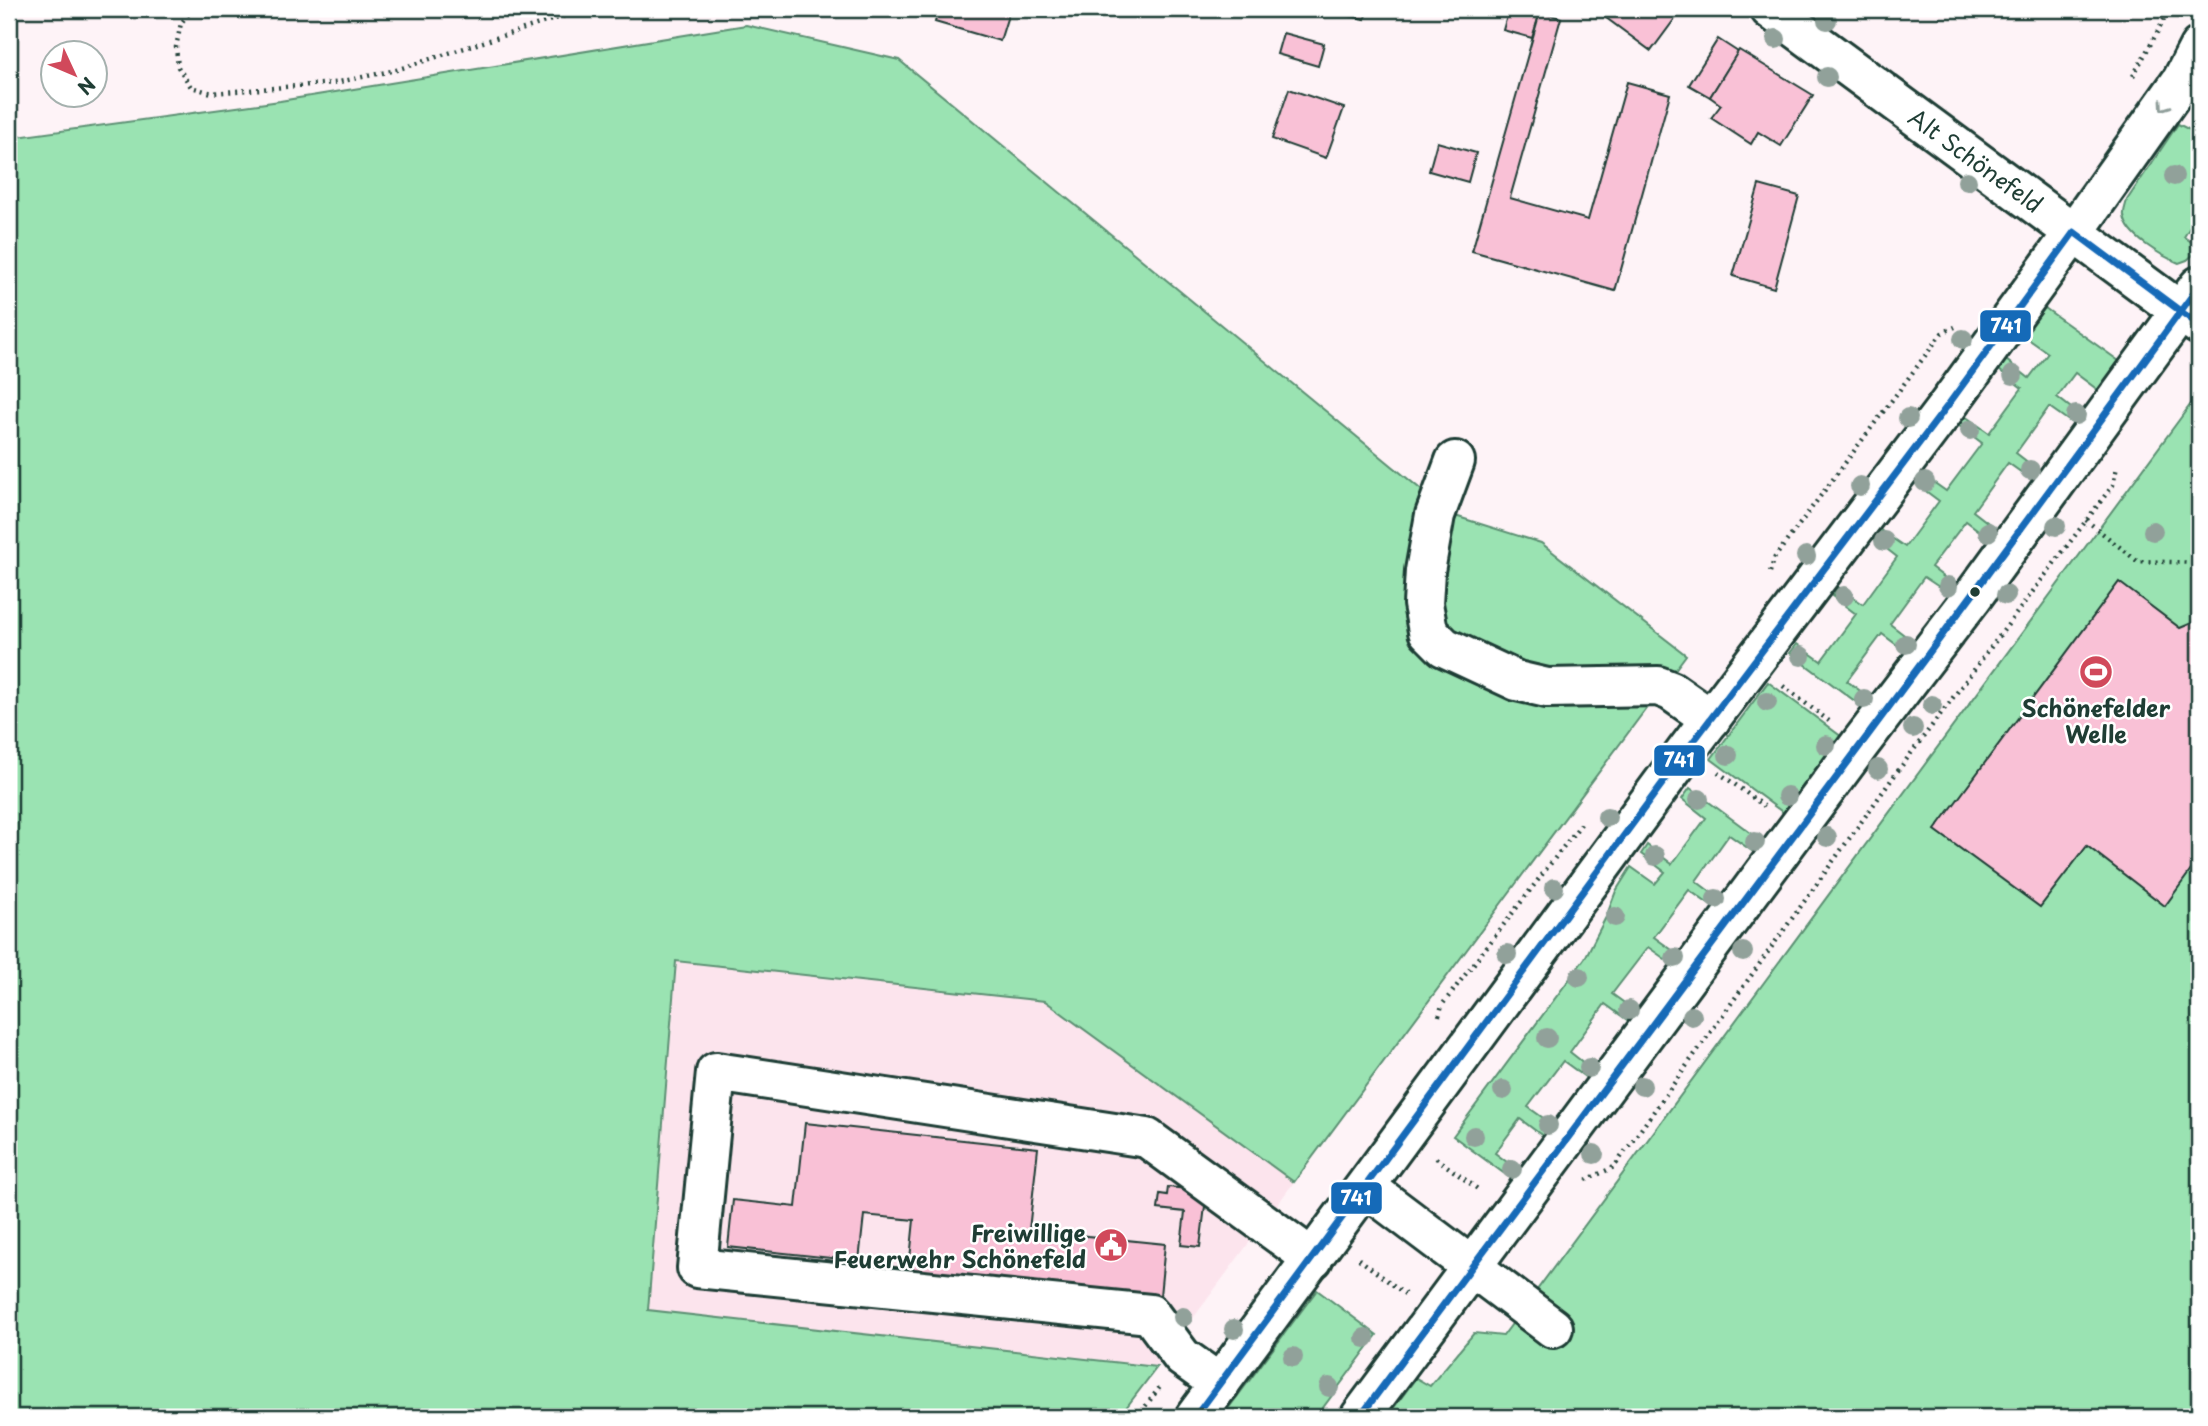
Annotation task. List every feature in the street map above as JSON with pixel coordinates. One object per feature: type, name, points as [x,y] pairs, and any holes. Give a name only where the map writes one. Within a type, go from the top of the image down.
[{"type":"street","name":"Alt Schönefeld","points":[[1770,9],[2074,232],[2193,308]]},
{"type":"street","points":[[1195,1417],[2074,232],[2182,80],[2199,47]]},
{"type":"street","points":[[1360,1417],[1860,744],[2193,308]]},
{"type":"street","points":[[1455,461],[1435,516],[1425,571],[1423,604],[1427,631],[1444,647],[1517,681],[1547,688],[1573,689],[1658,685],[1711,719]]},
{"type":"street","points":[[1220,1384],[1182,1357],[1150,1314],[697,1268],[716,1072],[1147,1138],[1322,1248]]},
{"type":"street","points":[[1366,1187],[1553,1328]]},
{"type":"path","points":[[193,9],[181,23],[176,47],[178,68],[191,87],[212,93],[247,88],[334,83],[396,69],[586,9]]},
{"type":"path","points":[[2129,83],[2170,9]]},
{"type":"path","points":[[1775,558],[1942,332]]},
{"type":"path","points":[[1614,1167],[1897,772],[2113,485]]},
{"type":"path","points":[[2086,520],[2137,561],[2199,563]]},
{"type":"path","points":[[1753,663],[1897,772]]},
{"type":"path","points":[[1688,750],[1835,859]]},
{"type":"path","points":[[1442,1005],[1576,827]]},
{"type":"path","points":[[1405,1135],[1511,1214]]},
{"type":"path","points":[[1322,1248],[1434,1317]]},
{"type":"shaded area","points":[[675,961],[1045,1001],[1294,1182],[1157,1367],[648,1310]]},
{"type":"green space","points":[[746,25],[899,60],[1452,515],[1541,543],[1686,655],[1294,1182],[1045,1001],[676,961],[648,1310],[1157,1367],[1119,1417],[9,1417],[9,138],[280,101]]},
{"type":"green space","points":[[2178,124],[2199,133],[2199,212],[2184,237],[2199,247],[2199,250],[2179,263],[2155,251],[2138,238],[2131,231],[2124,214],[2127,200]]},
{"type":"green space","points":[[2045,308],[2119,361],[2098,390],[2075,373],[2057,397],[2080,415],[2073,424],[2049,407],[2016,453],[2038,470],[2032,480],[2008,463],[1973,511],[1996,529],[1989,538],[1966,521],[1931,567],[1954,585],[1948,593],[1924,577],[1890,624],[1912,641],[1905,651],[1882,634],[1847,681],[1870,698],[1863,707],[1790,653],[1797,644],[1821,661],[1856,614],[1832,596],[1838,587],[1863,604],[1897,557],[1874,539],[1880,530],[1905,547],[1939,501],[1915,483],[1922,474],[1946,491],[1982,443],[1958,425],[1965,416],[1989,433],[2022,388],[1999,370],[2006,360],[2029,378],[2048,353],[2024,336]]},
{"type":"green space","points":[[2199,393],[2199,1417],[1387,1417],[1416,1378],[1430,1386],[1474,1333],[1503,1336]]},
{"type":"green space","points":[[1768,682],[1842,737],[1785,814],[1711,759]]},
{"type":"green space","points":[[1690,788],[1763,842],[1755,853],[1729,835],[1696,881],[1720,899],[1714,908],[1689,890],[1654,937],[1679,955],[1672,964],[1648,947],[1612,994],[1637,1012],[1630,1022],[1605,1004],[1570,1052],[1594,1071],[1588,1079],[1563,1061],[1528,1107],[1553,1125],[1544,1137],[1520,1119],[1495,1153],[1519,1171],[1513,1180],[1453,1136],[1585,958],[1616,891],[1631,867],[1655,884],[1665,872],[1641,854],[1647,845],[1672,864],[1706,818],[1682,799]]},
{"type":"green space","points":[[1317,1290],[1377,1335],[1316,1417],[1222,1417]]},
{"type":"building","points":[[939,9],[1010,9],[1000,41],[935,22]]},
{"type":"building","points":[[1315,9],[1367,9],[1365,19]]},
{"type":"building","points":[[1509,9],[1541,9],[1532,38],[1503,30]]},
{"type":"building","points":[[1594,9],[1682,9],[1651,51]]},
{"type":"building","points":[[1540,12],[1561,18],[1510,198],[1588,220],[1627,82],[1670,94],[1615,291],[1472,251]]},
{"type":"building","points":[[1283,33],[1324,44],[1318,66],[1277,54]]},
{"type":"building","points":[[1718,39],[1738,52],[1710,97],[1689,85]]},
{"type":"building","points":[[1739,50],[1813,95],[1781,146],[1758,132],[1751,144],[1711,118],[1721,105],[1710,97]]},
{"type":"building","points":[[1289,89],[1344,108],[1326,158],[1272,139]]},
{"type":"building","points":[[1437,142],[1476,153],[1468,182],[1429,171]]},
{"type":"building","points":[[1759,185],[1799,196],[1774,288],[1733,276]]},
{"type":"building","name":"Schönefelder Welle","points":[[2119,582],[2180,628],[2199,620],[2199,859],[2165,906],[2087,846],[2040,907],[1935,830]]},
{"type":"building","points":[[805,1123],[1038,1148],[1029,1230],[1165,1244],[1160,1296],[909,1269],[914,1220],[864,1215],[859,1261],[728,1247],[733,1200],[796,1207]]},
{"type":"building","points":[[1168,1187],[1197,1190],[1206,1198],[1200,1247],[1181,1245],[1185,1212],[1158,1209],[1160,1194],[1167,1195]]},
{"type":"transit line","name":"741","points":[[1195,1417],[1687,750],[1948,405],[2074,232],[2199,325]]},
{"type":"transit line","name":"741","points":[[1360,1417],[2199,286]]},
{"type":"place","name":"Schönefelder Welle","points":[[2096,672]]},
{"type":"place","name":"Freiwillige Feuerwehr Schönefeld","points":[[1111,1245]]}]
